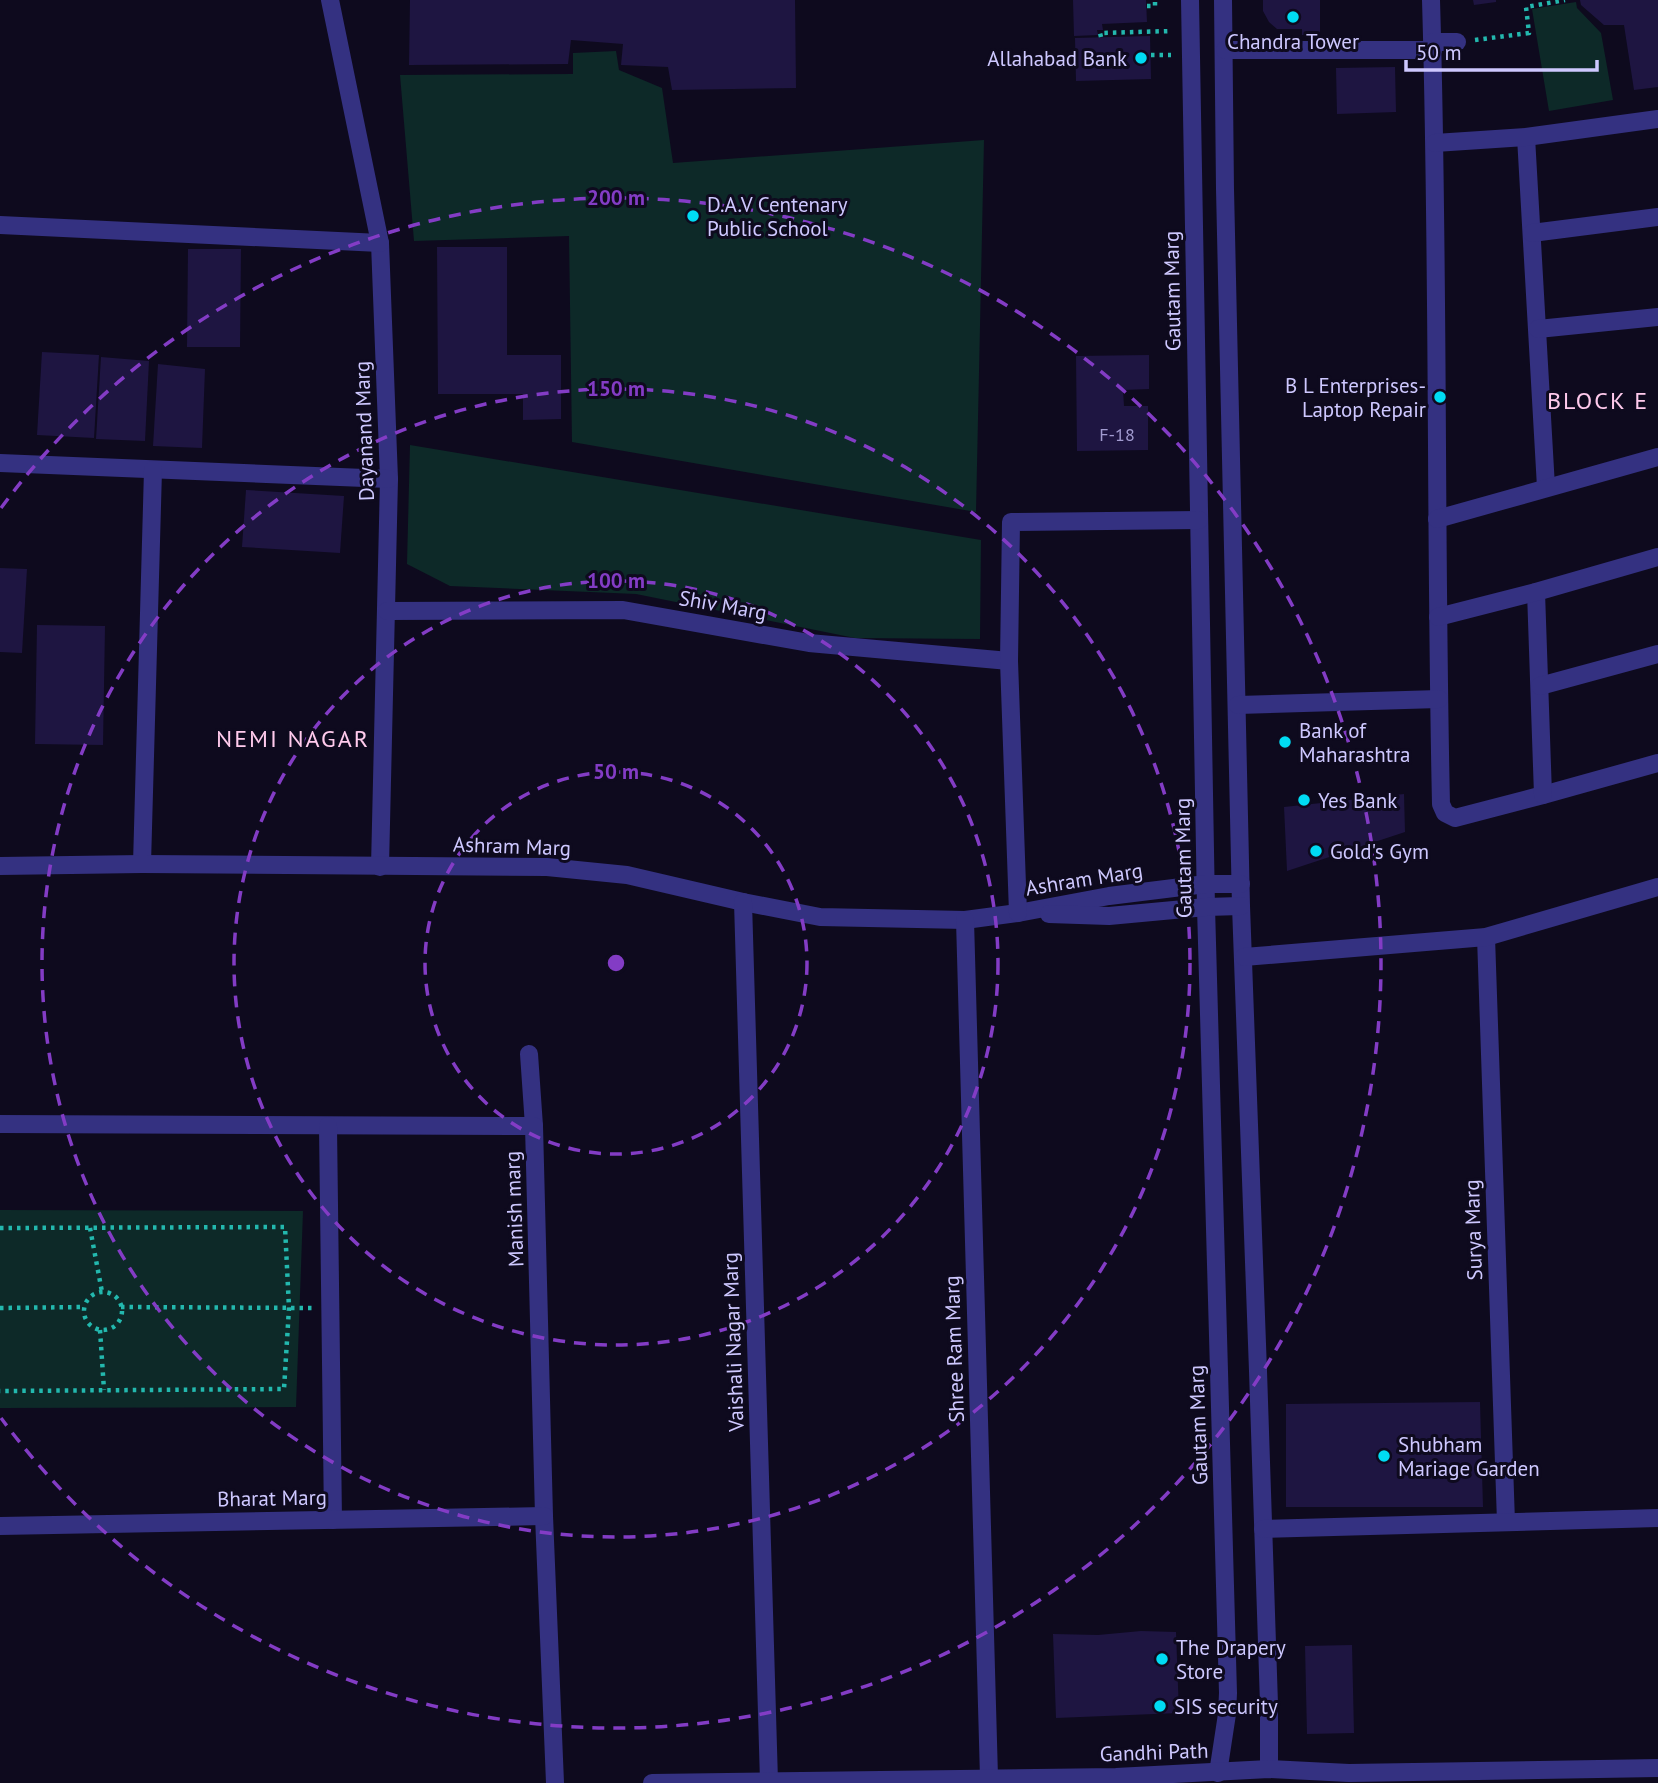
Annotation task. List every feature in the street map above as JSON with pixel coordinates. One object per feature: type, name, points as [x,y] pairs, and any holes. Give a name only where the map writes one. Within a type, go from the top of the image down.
[{"type":"street","name":"Dayanand Marg","points":[[330,0],[380,243],[389,479],[380,867]]},
{"type":"street","name":"Gautam Marg","points":[[1190,0],[1206,907],[1226,1624],[1227,1714],[1218,1773]]},
{"type":"street","points":[[1223,0],[1241,906],[1264,1529],[1269,1769]]},
{"type":"street","points":[[1432,0],[1441,804],[1445,813],[1455,818],[1658,763]]},
{"type":"street","points":[[1225,50],[1433,46],[1457,42]]},
{"type":"street","points":[[1435,143],[1527,137],[1658,119]]},
{"type":"street","points":[[1527,137],[1546,487]]},
{"type":"street","points":[[1532,233],[1658,217]]},
{"type":"street","points":[[0,225],[380,243]]},
{"type":"street","points":[[1538,329],[1658,317]]},
{"type":"street","points":[[1437,519],[1658,457]]},
{"type":"street","points":[[0,463],[389,479]]},
{"type":"street","points":[[142,864],[153,470]]},
{"type":"street","points":[[1018,913],[1009,661],[1011,522],[1199,520]]},
{"type":"street","points":[[1438,617],[1658,557]]},
{"type":"street","points":[[1536,592],[1543,795]]},
{"type":"street","name":"Shiv Marg","points":[[387,611],[623,610],[809,643],[1009,661]]},
{"type":"street","points":[[1540,686],[1658,654]]},
{"type":"street","points":[[1238,705],[1438,699]]},
{"type":"street","name":"Ashram Marg","points":[[0,866],[142,864],[547,867],[627,875],[820,917],[965,920],[1110,896],[1206,884],[1241,884]]},
{"type":"street","points":[[1244,957],[1486,937],[1658,887]]},
{"type":"street","name":"Vaishali Nagar Marg","points":[[743,902],[769,1781]]},
{"type":"street","name":"Ashram Marg","points":[[1018,913],[1109,916],[1241,906]]},
{"type":"street","name":"Shree Ram Marg","points":[[965,920],[989,1777]]},
{"type":"street","name":"Surya Marg","points":[[1486,937],[1506,1522]]},
{"type":"street","points":[[529,1054],[534,1126]]},
{"type":"street","name":"Manish marg","points":[[0,1124],[534,1126],[544,1516],[555,1783]]},
{"type":"street","points":[[328,1126],[333,1520]]},
{"type":"street","name":"Bharat Marg","points":[[0,1526],[544,1516]]},
{"type":"street","points":[[1264,1529],[1658,1518]]},
{"type":"street","name":"Gandhi Path","points":[[652,1783],[1116,1777],[1269,1769],[1350,1778],[1604,1776],[1658,1768]]},
{"type":"path","points":[[1147,6],[1155,6],[1155,0]]},
{"type":"path","points":[[1457,42],[1529,33],[1526,7],[1565,0]]},
{"type":"path","points":[[1101,37],[1100,33],[1191,30]]},
{"type":"path","points":[[1150,55],[1162,55]]},
{"type":"path","points":[[0,1228],[285,1227],[289,1308],[284,1389],[0,1391]]},
{"type":"path","points":[[90,1228],[102,1293]]},
{"type":"path","points":[[102,1293],[114,1296],[121,1307],[117,1324],[112,1328],[100,1330],[89,1324],[84,1307],[91,1297],[102,1293]]},
{"type":"path","points":[[0,1308],[84,1307]]},
{"type":"path","points":[[121,1307],[330,1308]]},
{"type":"path","points":[[100,1330],[104,1390]]},
{"type":"green space","points":[[1576,2],[1577,8],[1601,33],[1613,100],[1549,111],[1532,9]]},
{"type":"green space","points":[[616,51],[619,70],[662,88],[673,163],[984,140],[976,512],[572,442],[569,236],[414,241],[400,75],[573,74],[573,53]]},
{"type":"green space","points":[[410,445],[981,540],[980,639],[855,638],[636,594],[450,586],[407,564]]},
{"type":"green space","points":[[0,1210],[303,1211],[296,1407],[0,1408]]},
{"type":"building","points":[[410,0],[795,0],[796,88],[672,90],[668,67],[621,65],[623,44],[571,40],[568,64],[409,65]]},
{"type":"building","points":[[1073,0],[1146,0],[1147,22],[1102,24],[1103,30],[1097,30],[1098,35],[1074,36]]},
{"type":"building","name":"Chandra Tower","points":[[1263,0],[1320,0],[1320,35],[1302,35],[1302,29],[1277,29],[1263,11]]},
{"type":"building","points":[[1473,0],[1496,0],[1496,2],[1474,5]]},
{"type":"building","points":[[1580,0],[1658,0],[1658,87],[1634,90],[1624,25],[1604,25],[1581,5]]},
{"type":"building","points":[[1150,36],[1151,79],[1076,81],[1075,38]]},
{"type":"building","points":[[1395,67],[1396,112],[1337,114],[1336,68]]},
{"type":"building","points":[[437,247],[507,247],[507,355],[561,355],[561,419],[523,420],[523,394],[438,394]]},
{"type":"building","points":[[188,249],[241,249],[240,347],[187,347]]},
{"type":"building","points":[[42,352],[99,355],[94,438],[37,435]]},
{"type":"building","points":[[1149,355],[1149,389],[1123,390],[1124,406],[1148,406],[1148,450],[1077,451],[1076,356]]},
{"type":"building","points":[[101,357],[149,361],[145,441],[96,439]]},
{"type":"building","points":[[158,364],[205,369],[202,448],[153,446]]},
{"type":"building","points":[[246,490],[344,496],[340,553],[242,547]]},
{"type":"building","points":[[0,568],[27,569],[22,653],[0,652]]},
{"type":"building","points":[[37,625],[105,626],[103,745],[35,744]]},
{"type":"building","name":"Gold's Gym","points":[[1404,794],[1405,832],[1287,871],[1284,807]]},
{"type":"building","name":"Shubham Mariage Garden","points":[[1480,1402],[1483,1507],[1286,1507],[1286,1404]]},
{"type":"building","points":[[1141,1631],[1176,1632],[1179,1713],[1056,1718],[1053,1634],[1098,1635]]},
{"type":"building","points":[[1352,1645],[1354,1733],[1307,1734],[1305,1646]]},
{"type":"place","name":"Chandra Tower","points":[[1293,17]]},
{"type":"place","name":"Allahabad Bank","points":[[1141,58]]},
{"type":"place","name":"D.A.V Centenary Public School","points":[[693,216]]},
{"type":"place","name":"B L Enterprises- Laptop Repair","points":[[1440,397]]},
{"type":"place","name":"Bank of Maharashtra","points":[[1285,742]]},
{"type":"place","name":"Yes Bank","points":[[1304,800]]},
{"type":"place","name":"Gold's Gym","points":[[1316,851]]},
{"type":"place","name":"Shubham Mariage Garden","points":[[1384,1456]]},
{"type":"place","name":"The Drapery Store","points":[[1162,1659]]},
{"type":"place","name":"SIS security","points":[[1160,1706]]},
{"type":"district","name":"BLOCK E","points":[[1598,400]]},
{"type":"district","name":"NEMI NAGAR","points":[[293,738]]}]
